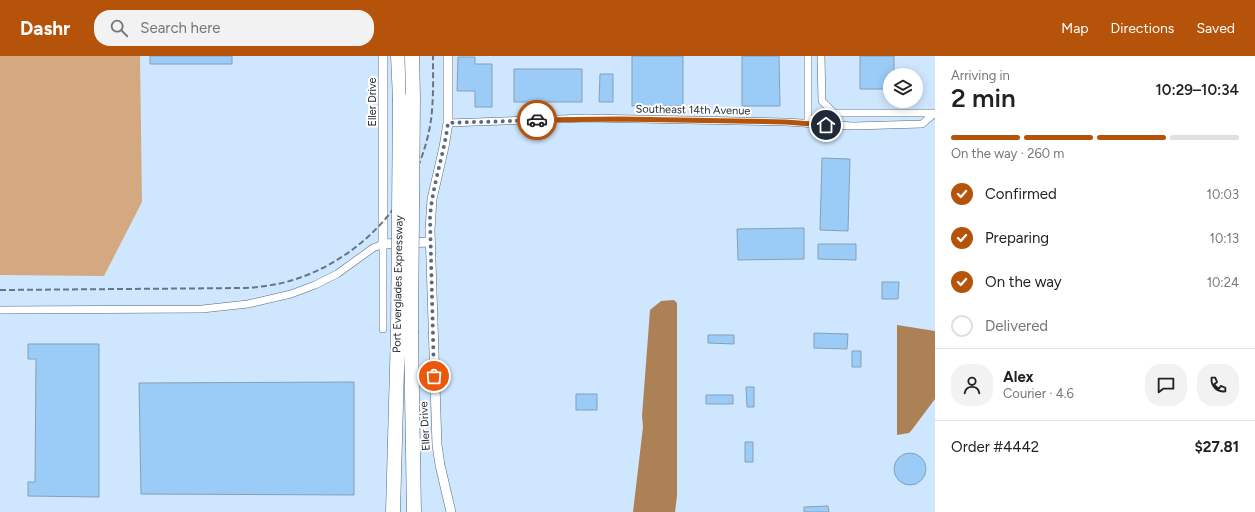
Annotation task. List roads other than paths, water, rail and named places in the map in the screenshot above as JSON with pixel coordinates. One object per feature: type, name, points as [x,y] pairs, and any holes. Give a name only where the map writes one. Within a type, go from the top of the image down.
[{"type":"highway","name":"Port Everglades Expressway","points":[[398,56],[404,333],[414,512]]},
{"type":"highway","name":"Port Everglades Expressway","points":[[393,512],[404,333],[413,98],[412,56]]},
{"type":"street","name":"Eller Drive","points":[[383,56],[383,329]]},
{"type":"street","name":"Eller Drive","points":[[448,56],[448,123],[432,199],[430,242],[437,445],[451,512]]},
{"type":"street","points":[[808,56],[808,124]]},
{"type":"street","name":"Southeast 14th Avenue","points":[[821,56],[822,101],[834,113],[934,113]]},
{"type":"street","name":"Southeast 14th Avenue","points":[[448,123],[588,118],[853,126],[922,124],[934,113]]},
{"type":"street","points":[[0,310],[202,309],[248,304],[291,294],[315,285],[344,270],[373,248],[383,244],[430,242]]},
{"type":"railway","points":[[0,290],[245,288],[281,283],[318,270],[342,257],[364,241],[383,222],[399,201],[413,177],[423,152],[430,126],[433,100],[433,56]]}]
